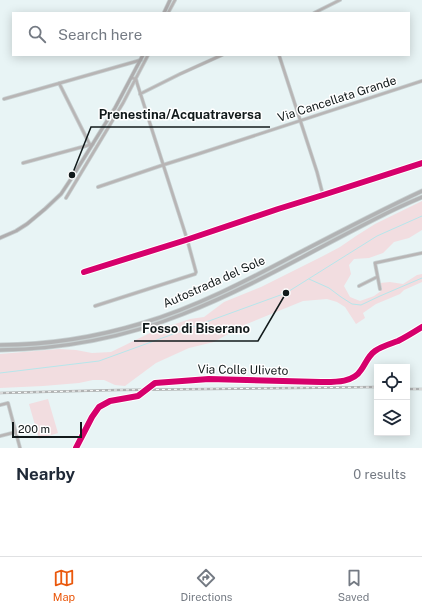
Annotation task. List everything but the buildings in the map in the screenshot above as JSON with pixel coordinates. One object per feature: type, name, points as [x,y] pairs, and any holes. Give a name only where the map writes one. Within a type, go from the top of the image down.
[{"type":"highway","name":"Autostrada del Sole","points":[[0,345],[55,341],[92,335],[143,323],[182,310],[232,288],[378,211],[422,191]]},
{"type":"highway","name":"Autostrada del Sole","points":[[0,350],[56,346],[93,340],[144,328],[183,314],[227,296],[381,216],[422,197]]},
{"type":"main road","points":[[164,12],[170,0]]},
{"type":"main road","points":[[0,238],[24,226],[40,214],[57,198],[71,180],[115,108],[142,56]]},
{"type":"street","points":[[169,12],[175,0]]},
{"type":"street","points":[[316,12],[340,0]]},
{"type":"street","points":[[66,198],[117,115],[148,56]]},
{"type":"street","points":[[140,94],[220,56]]},
{"type":"street","points":[[279,56],[323,195]]},
{"type":"street","points":[[4,99],[140,60]]},
{"type":"street","points":[[132,78],[136,79]]},
{"type":"street","points":[[96,306],[195,274],[196,272],[187,239],[136,79]]},
{"type":"street","name":"Via Cancellata Grande","points":[[98,187],[422,81]]},
{"type":"street","points":[[23,163],[92,144],[59,83]]},
{"type":"street","points":[[84,272],[422,163]]},
{"type":"street","points":[[380,289],[375,263],[422,253]]},
{"type":"street","points":[[359,286],[377,277]]},
{"type":"street","name":"Via Colle Uliveto","points":[[76,448],[92,417],[99,407],[110,401],[138,396],[155,383],[209,379],[321,382],[344,380],[352,378],[359,373],[368,357],[373,352],[408,336],[422,327]]},
{"type":"street","points":[[0,405],[8,403],[20,448]]},
{"type":"street","points":[[0,436],[16,432]]},
{"type":"shaded area","points":[[422,201],[422,230],[409,238],[394,242],[383,253],[369,258],[354,259],[349,265],[351,274],[344,286],[350,297],[360,301],[374,296],[381,291],[380,283],[390,282],[403,284],[417,275],[422,274],[422,282],[404,290],[400,294],[376,304],[363,313],[365,318],[356,324],[345,307],[337,302],[327,299],[303,301],[242,326],[214,342],[189,348],[156,363],[125,386],[115,385],[104,380],[93,380],[79,383],[0,388],[0,354],[59,349],[92,353],[111,352],[154,331],[190,319],[204,317],[224,302],[261,287],[323,256],[340,247],[375,224]]},
{"type":"shaded area","points":[[48,399],[58,433],[39,439],[29,404]]},
{"type":"waterway","points":[[0,373],[99,361],[286,293],[377,236],[422,216]]},
{"type":"waterway","points":[[309,279],[329,288],[352,304],[361,305],[422,278]]},
{"type":"railway","points":[[0,393],[374,387]]},
{"type":"railway","points":[[410,389],[422,389]]},
{"type":"cycle path","points":[[84,272],[422,163]]},
{"type":"cycle path","points":[[76,448],[92,417],[99,407],[110,401],[138,396],[155,383],[209,379],[321,382],[348,380],[358,374],[369,357],[375,351],[383,346],[398,341],[422,327]]},
{"type":"place","name":"Prenestina/Acquatraversa","points":[[72,175]]},
{"type":"place","name":"Fosso di Biserano","points":[[286,293]]}]
